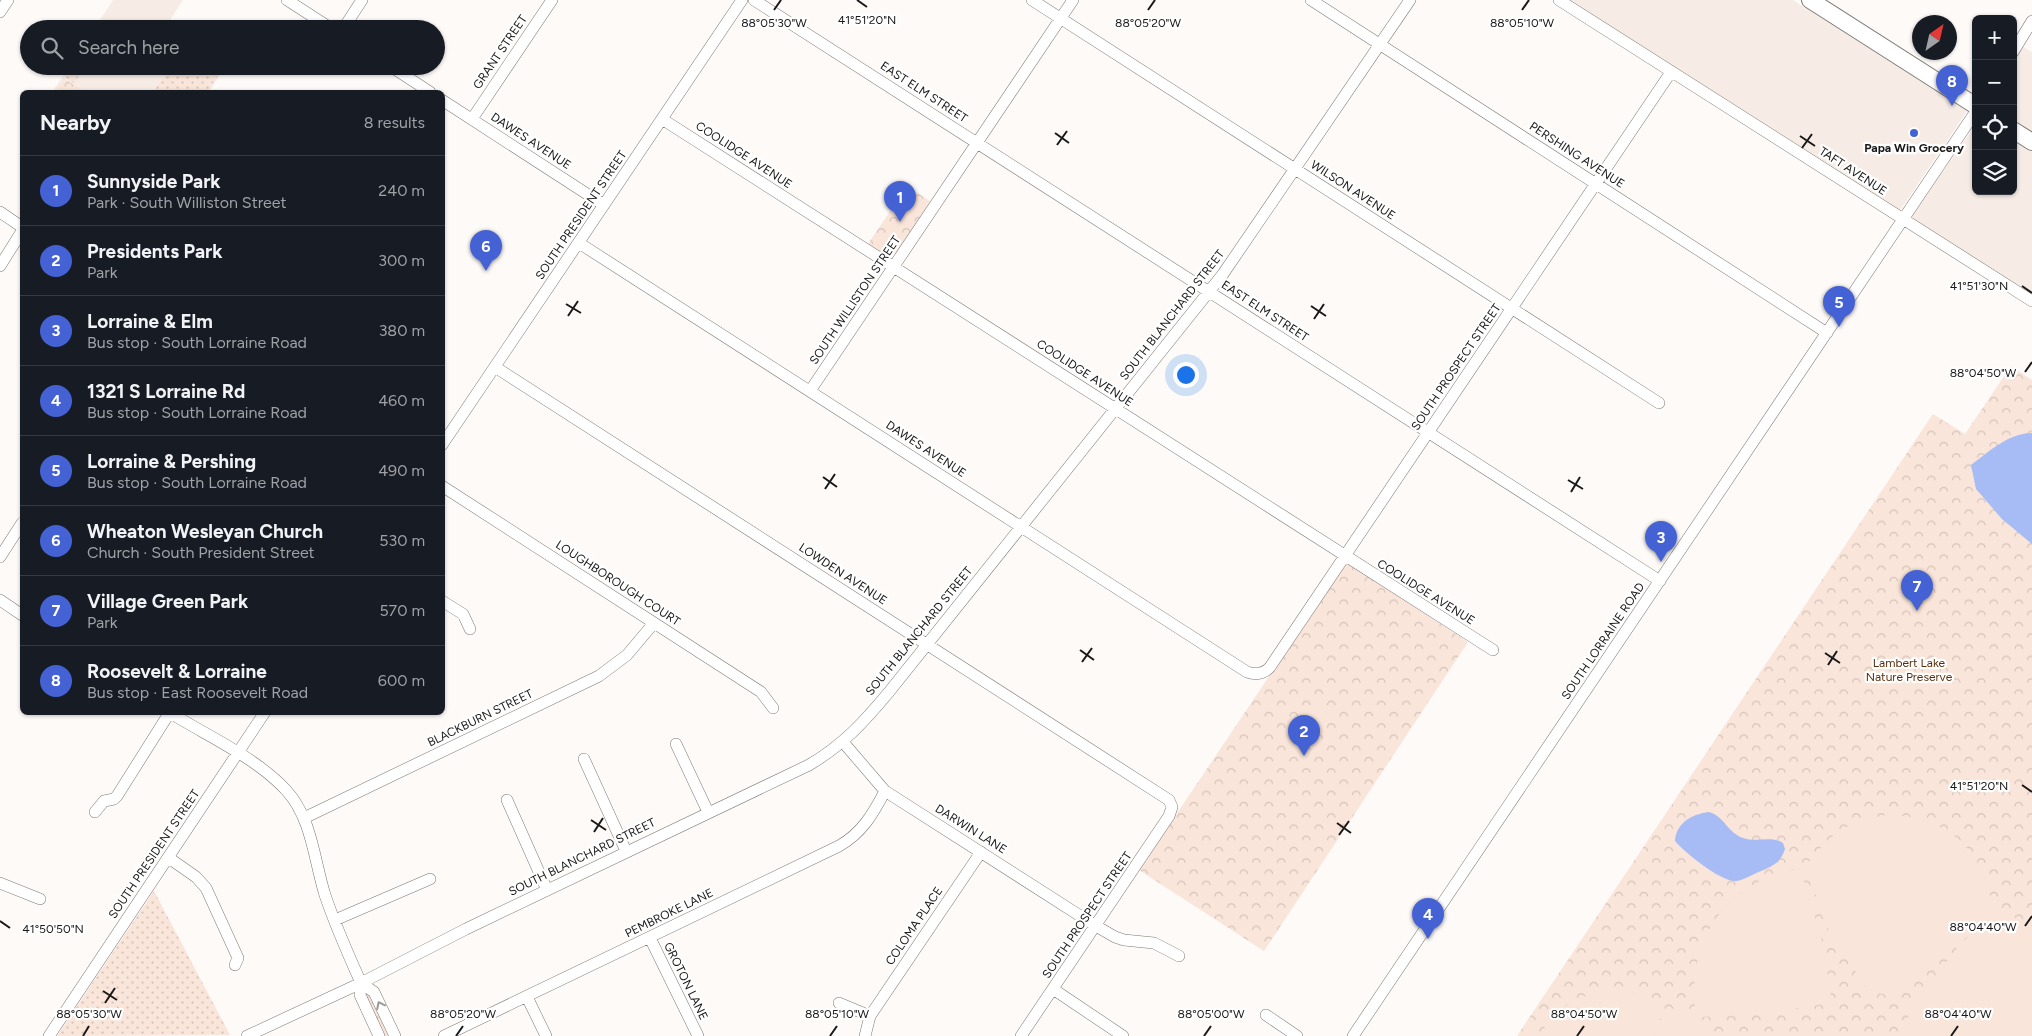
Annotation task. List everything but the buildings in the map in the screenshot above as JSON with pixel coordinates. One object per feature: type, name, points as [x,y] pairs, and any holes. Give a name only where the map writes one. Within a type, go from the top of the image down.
[{"type":"main road","points":[[1810,0],[1974,105]]},
{"type":"main road","points":[[2017,133],[2032,142]]},
{"type":"street","points":[[0,12],[8,0]]},
{"type":"street","points":[[287,0],[318,20]]},
{"type":"street","points":[[349,20],[362,0]]},
{"type":"street","name":"GRANT STREET","points":[[472,119],[552,0]]},
{"type":"street","name":"SOUTH PRESIDENT STREET","points":[[445,441],[742,0]]},
{"type":"street","name":"EAST ELM STREET","points":[[754,0],[1660,581]]},
{"type":"street","name":"WILSON AVENUE","points":[[1032,0],[1659,403]]},
{"type":"street","name":"SOUTH WILLISTON STREET","points":[[810,391],[1073,0]]},
{"type":"street","name":"PERSHING AVENUE","points":[[1311,0],[1827,332]]},
{"type":"street","name":"SOUTH BLANCHARD STREET","points":[[247,1036],[361,983],[546,890],[809,765],[843,742],[870,715],[1209,292],[1410,0]]},
{"type":"street","name":"TAFT AVENUE","points":[[1559,0],[1903,220],[2032,300]]},
{"type":"street","points":[[2017,45],[2032,21]]},
{"type":"street","name":"SOUTH PROSPECT STREET","points":[[1260,673],[1270,667],[1671,72]]},
{"type":"street","points":[[404,75],[427,90]]},
{"type":"street","name":"DAWES AVENUE","points":[[445,102],[604,205]]},
{"type":"street","name":"SOUTH LORRAINE ROAD","points":[[1353,1036],[1972,117]]},
{"type":"street","name":"COOLIDGE AVENUE","points":[[662,118],[1492,650]]},
{"type":"street","points":[[0,212],[20,226]]},
{"type":"street","points":[[0,266],[20,235]]},
{"type":"street","name":"DAWES AVENUE","points":[[579,243],[1248,672],[1260,673]]},
{"type":"street","name":"LOWDEN AVENUE","points":[[495,367],[1166,798],[1172,807]]},
{"type":"street","name":"LOUGHBOROUGH COURT","points":[[445,488],[761,692],[773,708]]},
{"type":"street","points":[[0,557],[20,526]]},
{"type":"street","points":[[0,600],[20,614]]},
{"type":"street","points":[[445,603],[463,614],[470,629]]},
{"type":"street","name":"BLACKBURN STREET","points":[[304,818],[599,676],[627,655],[654,623]]},
{"type":"street","points":[[95,812],[104,801],[114,799],[117,796],[169,715]]},
{"type":"street","points":[[173,715],[265,771],[285,789],[304,818],[324,892],[361,983],[360,995],[379,1036]]},
{"type":"street","name":"SOUTH PRESIDENT STREET","points":[[49,1036],[263,715]]},
{"type":"street","name":"DARWIN LANE","points":[[843,742],[885,791],[1096,926],[1115,938],[1154,943],[1179,956]]},
{"type":"street","points":[[676,744],[708,812]]},
{"type":"street","points":[[584,760],[626,852]]},
{"type":"street","name":"PEMBROKE LANE","points":[[444,1036],[848,841],[863,827],[885,791]]},
{"type":"street","points":[[507,800],[546,890]]},
{"type":"street","name":"SOUTH PROSPECT STREET","points":[[1021,1036],[1169,816],[1172,807]]},
{"type":"street","name":"COLOMA PLACE","points":[[865,1036],[870,1016],[981,852]]},
{"type":"street","points":[[169,858],[196,876],[206,888],[238,958],[235,965]]},
{"type":"street","points":[[335,920],[430,879]]},
{"type":"street","points":[[0,883],[40,899]]},
{"type":"street","name":"GROTON LANE","points":[[650,938],[698,1036]]},
{"type":"street","points":[[361,983],[374,992],[395,1036]]},
{"type":"street","points":[[1053,989],[1123,1036]]},
{"type":"street","points":[[527,997],[546,1036]]},
{"type":"street","points":[[840,1004],[870,1016]]},
{"type":"street","points":[[1266,1015],[1297,1036]]},
{"type":"shaded area","points":[[113,0],[183,0],[170,20],[100,20]]},
{"type":"shaded area","points":[[1571,0],[1793,0],[1967,111],[1899,212]]},
{"type":"shaded area","points":[[2022,46],[2032,52],[2032,133],[2017,124],[2017,54]]},
{"type":"shaded area","points":[[64,75],[220,75],[210,90],[53,90]]},
{"type":"shaded area","points":[[1972,130],[1972,195],[2017,195],[2017,143],[2032,152],[2032,296],[1910,219]]},
{"type":"green space","points":[[66,75],[80,75],[74,83],[65,77]]},
{"type":"green space","points":[[165,75],[218,75],[208,90],[154,90]]},
{"type":"green space","points":[[65,79],[81,90],[57,90]]},
{"type":"green space","points":[[907,186],[930,201],[898,252],[888,256],[868,244]]},
{"type":"green space","name":"Lambert Lake Nature Preserve","points":[[2011,366],[2032,380],[2032,1036],[1517,1036],[1933,414],[1965,434]]},
{"type":"green space","points":[[1346,562],[1468,642],[1264,951],[1139,870]]},
{"type":"green space","points":[[1315,702],[1329,711],[1321,724],[1307,715]]},
{"type":"green space","points":[[1886,815],[1907,816],[1925,821],[1942,828],[1956,838],[1979,865],[1992,902],[1951,948],[1887,995],[1868,991],[1825,924],[1806,866],[1822,846],[1840,831],[1861,821]]},
{"type":"green space","points":[[1800,868],[1821,936],[1831,994],[1823,1004],[1758,1015],[1696,1017],[1694,990],[1697,964],[1704,941],[1715,920],[1731,902],[1750,887],[1773,875]]},
{"type":"green space","points":[[154,891],[230,1035],[57,1036]]},
{"type":"green space","points":[[1996,908],[2032,926],[2032,1036],[1911,1036],[1908,1014],[1956,949]]},
{"type":"green space","points":[[1608,990],[1624,991],[1638,995],[1665,1008],[1652,1036],[1548,1036],[1542,1031],[1556,1014],[1570,1003],[1587,995]]},
{"type":"green space","points":[[367,994],[389,1036],[384,1036],[366,997]]},
{"type":"green space","points":[[1670,1008],[1694,1019],[1713,1036],[1655,1036]]},
{"type":"water","points":[[2032,433],[2032,544],[2002,519],[1976,489],[1971,465],[2007,440],[2015,436]]},
{"type":"water","points":[[1709,812],[1719,817],[1738,836],[1753,840],[1769,839],[1783,843],[1785,849],[1781,857],[1769,867],[1736,881],[1721,877],[1712,872],[1694,859],[1675,841],[1678,829],[1682,824],[1691,817]]},
{"type":"place","name":"Roosevelt & Lorraine","points":[[1952,106]]},
{"type":"place","name":"Papa Win Grocery","points":[[1914,133]]},
{"type":"place","name":"Sunnyside Park","points":[[900,222]]},
{"type":"place","name":"Wheaton Wesleyan Church","points":[[486,271]]},
{"type":"place","name":"Lorraine & Pershing","points":[[1839,327]]},
{"type":"place","name":"Lorraine & Elm","points":[[1661,562]]},
{"type":"place","name":"Village Green Park","points":[[1917,611]]},
{"type":"place","name":"Presidents Park","points":[[1304,756]]},
{"type":"place","name":"1321 S Lorraine Rd","points":[[1428,939]]}]
